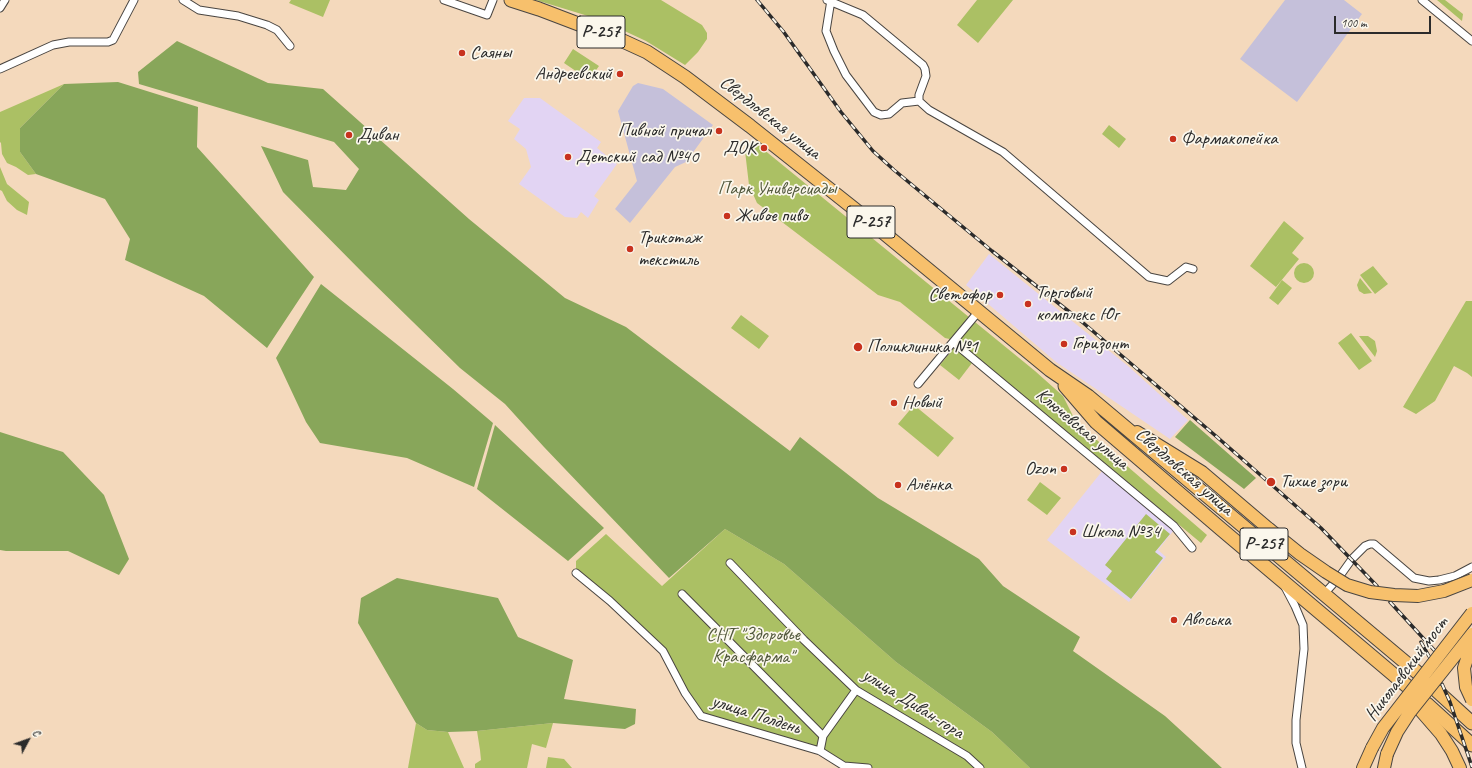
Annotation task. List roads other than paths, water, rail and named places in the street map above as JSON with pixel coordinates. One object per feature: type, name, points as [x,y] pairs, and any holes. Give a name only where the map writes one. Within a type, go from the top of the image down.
[{"type":"highway","name":"Свердловская улица","points":[[511,0],[623,41],[647,52],[685,77],[862,214],[1053,372],[1088,396],[1418,673]]},
{"type":"highway","name":"Свердловская улица","points":[[1053,372],[1096,422],[1351,639],[1406,688]]},
{"type":"highway","points":[[1437,691],[1472,723]]},
{"type":"highway","points":[[1424,707],[1472,744]]},
{"type":"main road","points":[[1111,415],[1202,472],[1300,554],[1347,585],[1370,592],[1418,596],[1444,591],[1472,580]]},
{"type":"main road","name":"Николаевский мост","points":[[1363,768],[1383,728],[1472,613]]},
{"type":"main road","name":"Николаевский мост","points":[[1384,768],[1386,754],[1397,732],[1410,712],[1472,634]]},
{"type":"main road","points":[[1472,644],[1464,668],[1466,687],[1472,700]]},
{"type":"main road","points":[[1424,707],[1452,751],[1460,768]]},
{"type":"street","points":[[0,8],[6,0]]},
{"type":"street","points":[[0,69],[53,45],[69,42],[108,42],[113,40],[134,0]]},
{"type":"street","points":[[183,0],[199,10],[238,16],[267,25],[277,30],[290,46]]},
{"type":"street","points":[[444,0],[487,15],[493,0]]},
{"type":"street","points":[[919,101],[919,95],[926,76],[923,65],[863,15],[830,0],[826,31],[846,75],[874,112],[881,115],[889,114],[902,103],[919,101],[930,110],[1003,152],[1149,277],[1168,281],[1186,267],[1193,269]]},
{"type":"street","points":[[1422,0],[1472,42]]},
{"type":"street","points":[[918,384],[979,311]]},
{"type":"street","name":"Ключевская улица","points":[[951,345],[1174,526],[1192,548]]},
{"type":"street","points":[[1342,573],[1352,559],[1365,546],[1370,544],[1374,544],[1414,578],[1429,581],[1439,580],[1455,576],[1472,567]]},
{"type":"street","name":"улица Диван-гора","points":[[730,563],[804,640],[856,690],[967,756],[980,768]]},
{"type":"street","name":"улица Полдень","points":[[576,573],[610,601],[663,651],[685,694],[701,716],[820,751],[844,767],[868,768]]},
{"type":"street","points":[[1281,580],[1296,606],[1304,625],[1304,649],[1296,720],[1296,743],[1302,768]]},
{"type":"street","points":[[1324,594],[1333,584]]},
{"type":"street","points":[[682,594],[823,736]]},
{"type":"street","points":[[820,751],[823,736],[856,690]]},
{"type":"railway","points":[[757,0],[783,31],[841,112],[873,151],[992,251],[1081,321],[1217,437],[1321,528],[1377,586]]},
{"type":"railway","points":[[1390,602],[1435,651]]},
{"type":"railway","points":[[1421,642],[1430,658]]},
{"type":"railway","points":[[1442,684],[1450,702],[1472,767]]},
{"type":"place","name":"Саяны","points":[[462,53]]},
{"type":"place","name":"Андреевский","points":[[620,74]]},
{"type":"place","name":"Пивной причал","points":[[719,131]]},
{"type":"place","name":"Диван","points":[[349,135]]},
{"type":"place","name":"Фармакопейка","points":[[1173,139]]},
{"type":"place","name":"ДОК","points":[[764,148]]},
{"type":"place","name":"Детский сад №40","points":[[568,157]]},
{"type":"place","name":"Живое пиво","points":[[727,216]]},
{"type":"place","name":"Трикотаж текстиль","points":[[630,249]]},
{"type":"place","name":"Светофор","points":[[1000,295]]},
{"type":"place","name":"Торговый комплекс Юг","points":[[1028,304]]},
{"type":"place","name":"Горизонт","points":[[1064,344]]},
{"type":"place","name":"Поликлиника №1","points":[[858,347]]},
{"type":"place","name":"Новый","points":[[894,403]]},
{"type":"place","name":"Ozon","points":[[1064,469]]},
{"type":"place","name":"Тихие зори","points":[[1271,482]]},
{"type":"place","name":"Алёнка","points":[[898,485]]},
{"type":"place","name":"Школа №34","points":[[1073,532]]},
{"type":"place","name":"Авоська","points":[[1174,620]]},
{"type":"park label","name":"Парк Универсиады","points":[[777,189]]},
{"type":"park label","name":"СНТ \"Здоровье Красфарма\"","points":[[753,646]]}]
